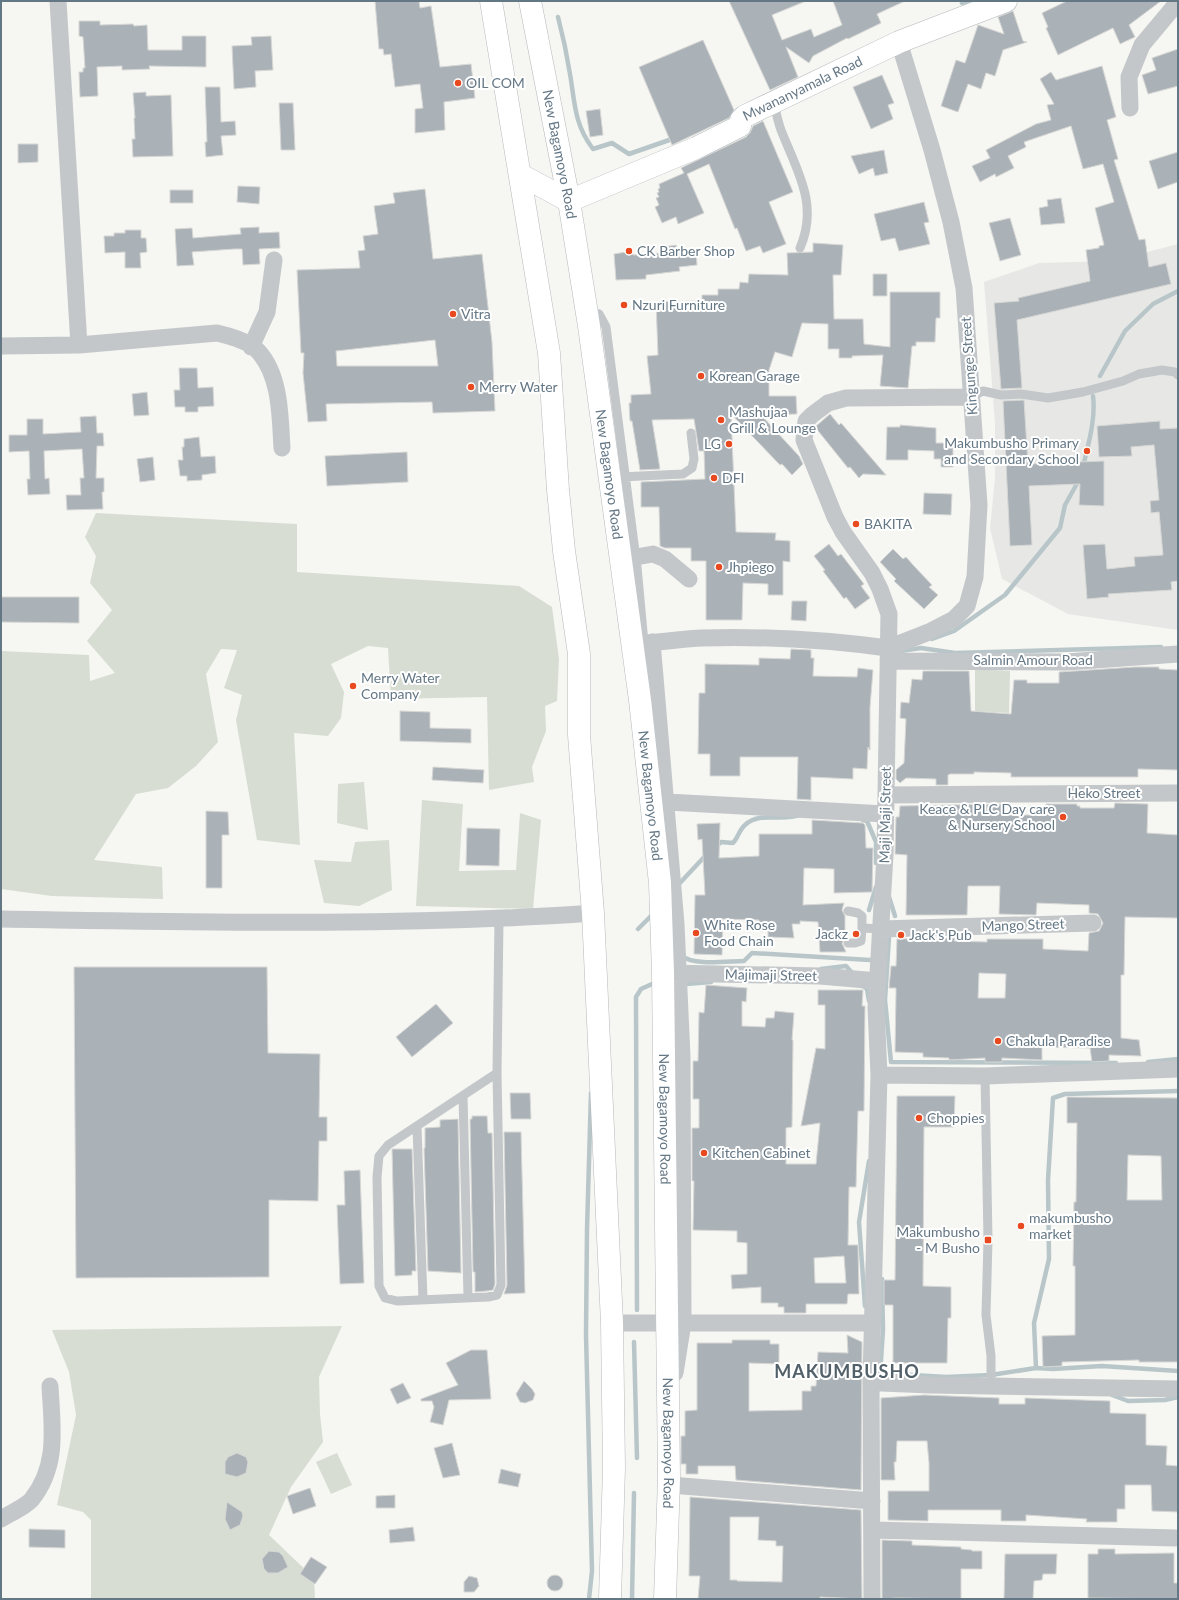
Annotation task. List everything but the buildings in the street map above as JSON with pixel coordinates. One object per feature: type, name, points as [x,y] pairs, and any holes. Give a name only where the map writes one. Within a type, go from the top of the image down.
[{"type":"main road","points":[[491,1],[521,175],[549,353],[558,490],[564,551],[579,654],[579,735],[593,913],[612,1323],[614,1468],[610,1599]]},
{"type":"main road","name":"New Bagamoyo Road","points":[[530,1],[569,201],[586,311],[617,477],[643,643],[660,883],[671,973],[675,1323],[665,1599]]},
{"type":"main road","name":"Mwananyamala Road","points":[[569,201],[696,148],[740,126],[741,120],[745,116],[774,104],[899,42],[1006,1]]},
{"type":"main road","points":[[521,175],[569,201]]},
{"type":"street","points":[[58,1],[79,345]]},
{"type":"street","points":[[1130,108],[1129,77],[1142,45],[1178,2]]},
{"type":"street","name":"Kingunge Street","points":[[888,654],[954,620],[967,606],[972,591],[979,505],[964,288],[952,222],[899,42]]},
{"type":"street","points":[[251,347],[267,312],[274,260]]},
{"type":"street","points":[[1,346],[79,345],[217,333],[238,338],[258,350],[268,367],[279,402],[282,448]]},
{"type":"street","name":"Maji Maji Street","points":[[872,1599],[871,1380],[878,1075],[876,1008],[881,929],[886,795],[889,614],[872,572],[843,532],[824,492],[816,467],[804,440],[806,422],[828,403],[846,398],[971,397]]},
{"type":"street","points":[[636,557],[653,554],[665,559],[689,578]]},
{"type":"street","name":"Salmin Amour Road","points":[[643,643],[701,638],[743,638],[856,644],[888,654],[1066,662],[1178,654]]},
{"type":"street","points":[[643,643],[667,802],[671,973]]},
{"type":"street","name":"Heko Street","points":[[886,795],[1178,793]]},
{"type":"street","points":[[667,802],[885,814]]},
{"type":"street","points":[[1,919],[162,922],[499,919],[593,913]]},
{"type":"street","name":"Mango Street","points":[[881,929],[1093,923]]},
{"type":"street","name":"Majimaji Street","points":[[671,973],[820,976],[878,981]]},
{"type":"street","points":[[878,1075],[985,1076],[1178,1069]]},
{"type":"street","points":[[612,1323],[873,1323]]},
{"type":"street","points":[[673,1599],[670,1485],[670,1406],[675,1323]]},
{"type":"street","points":[[871,1380],[881,1382],[991,1387],[1032,1386],[1178,1389]]},
{"type":"street","points":[[1,1519],[32,1500],[49,1468],[53,1439],[50,1386]]},
{"type":"street","points":[[670,1485],[872,1501]]},
{"type":"street","points":[[872,1530],[1175,1538]]},
{"type":"lane","points":[[774,104],[781,129],[795,162],[808,201],[806,233],[800,248]]},
{"type":"lane","points":[[971,397],[984,391],[1001,395],[1021,394],[1048,398],[1083,392],[1123,381],[1139,374],[1162,370],[1175,372],[1178,375]]},
{"type":"lane","points":[[643,643],[636,557],[617,477],[683,474],[692,468],[694,459],[691,434]]},
{"type":"lane","points":[[848,911],[858,913],[862,916],[861,941],[848,943]]},
{"type":"lane","points":[[497,1073],[388,1145],[379,1156],[377,1210],[379,1286],[385,1298],[397,1301],[488,1297],[497,1295],[501,1285],[497,1073],[499,919]]},
{"type":"lane","points":[[862,928],[881,929]]},
{"type":"lane","points":[[985,1076],[988,1240],[986,1315],[991,1356],[991,1387]]},
{"type":"lane","points":[[463,1096],[468,1297]]},
{"type":"lane","points":[[417,1126],[423,1300]]},
{"type":"shaded area","name":"Makumbusho Primary and Secondary School","points":[[1178,244],[1178,630],[1068,614],[1002,579],[990,528],[995,479],[995,423],[984,282],[1039,263],[1113,261]]},
{"type":"shaded area","points":[[96,513],[297,524],[297,572],[519,586],[552,607],[559,659],[557,701],[545,706],[546,731],[532,767],[534,782],[489,790],[487,697],[391,699],[388,648],[368,646],[331,664],[344,692],[341,718],[328,736],[294,733],[300,845],[257,840],[236,720],[242,695],[224,688],[237,650],[221,649],[206,674],[218,742],[196,766],[168,788],[136,794],[94,860],[162,867],[163,899],[52,896],[1,889],[1,651],[89,655],[90,681],[115,673],[87,641],[112,610],[90,583],[96,556],[85,537]]},
{"type":"shaded area","points":[[975,669],[1010,671],[1009,713],[975,711]]},
{"type":"shaded area","points":[[364,782],[368,830],[337,823],[338,784]]},
{"type":"shaded area","points":[[422,800],[463,804],[459,871],[516,870],[520,813],[541,820],[533,909],[416,906]]},
{"type":"shaded area","points":[[389,840],[392,890],[359,906],[324,903],[314,860],[351,862],[355,842]]},
{"type":"shaded area","points":[[342,1326],[319,1377],[320,1414],[323,1442],[291,1487],[269,1535],[314,1578],[315,1599],[91,1599],[91,1520],[83,1512],[57,1505],[76,1415],[69,1372],[52,1330]]},
{"type":"shaded area","points":[[337,1453],[352,1485],[331,1494],[316,1462]]},
{"type":"waterway","points":[[962,3],[968,1]]},
{"type":"waterway","points":[[558,17],[568,60],[576,113],[582,131],[593,149],[612,143],[629,154],[675,138]]},
{"type":"waterway","points":[[1100,376],[1125,331],[1153,304],[1178,291]]},
{"type":"waterway","points":[[1083,467],[1092,423],[1094,405],[1093,396]]},
{"type":"waterway","points":[[932,639],[954,631],[1005,595],[1060,528],[1065,505],[1079,480]]},
{"type":"waterway","points":[[901,651],[921,648],[955,653],[1161,647]]},
{"type":"waterway","points":[[716,847],[721,842],[733,843],[743,827],[751,821],[764,818],[786,818],[799,815]]},
{"type":"waterway","points":[[863,820],[867,821],[876,842],[876,863]]},
{"type":"waterway","points":[[678,885],[707,854]]},
{"type":"waterway","points":[[869,910],[876,887]]},
{"type":"waterway","points":[[889,897],[895,916]]},
{"type":"waterway","points":[[638,929],[651,916],[653,918]]},
{"type":"waterway","points":[[889,937],[885,1000],[891,1062],[1116,1063]]},
{"type":"waterway","points":[[682,956],[687,959],[703,962],[744,961],[752,953],[870,960]]},
{"type":"waterway","points":[[821,969],[846,966],[854,975]]},
{"type":"waterway","points":[[686,984],[711,982]]},
{"type":"waterway","points":[[637,1310],[636,997],[641,989],[652,984]]},
{"type":"waterway","points":[[862,985],[867,989],[869,1001]]},
{"type":"waterway","points":[[1148,1062],[1178,1059]]},
{"type":"waterway","points":[[1036,1368],[1034,1323],[1049,1259],[1048,1180],[1053,1098],[1065,1094],[1178,1091]]},
{"type":"waterway","points":[[589,1599],[592,1571],[586,1335],[591,1093]]},
{"type":"waterway","points":[[865,1306],[859,1222],[869,1161]]},
{"type":"waterway","points":[[880,1375],[883,1330],[882,1279]]},
{"type":"waterway","points":[[634,1342],[637,1458]]},
{"type":"waterway","points":[[880,1373],[946,1377],[991,1375],[1036,1368],[1053,1369],[1102,1366],[1178,1371]]},
{"type":"waterway","points":[[1112,1395],[1128,1401],[1165,1400],[1178,1397]]},
{"type":"waterway","points":[[632,1599],[634,1493]]},
{"type":"place","name":"OIL COM","points":[[458,83]]},
{"type":"place","name":"CK Barber Shop","points":[[629,251]]},
{"type":"place","name":"Nzuri Furniture","points":[[624,305]]},
{"type":"place","name":"Vitra","points":[[453,314]]},
{"type":"place","name":"Korean Garage","points":[[701,376]]},
{"type":"place","name":"Merry Water","points":[[471,387]]},
{"type":"place","name":"Mashujaa Grill & Lounge","points":[[721,420]]},
{"type":"place","name":"LG","points":[[729,444]]},
{"type":"place","name":"Makumbusho Primary and Secondary School","points":[[1087,451]]},
{"type":"place","name":"DFI","points":[[714,478]]},
{"type":"place","name":"BAKITA","points":[[856,524]]},
{"type":"place","name":"Jhpiego","points":[[719,567]]},
{"type":"place","name":"Merry Water Company","points":[[353,686]]},
{"type":"place","name":"Keace & PLC Day care & Nursery School","points":[[1063,817]]},
{"type":"place","name":"White Rose Food Chain","points":[[696,933]]},
{"type":"place","name":"Jackz","points":[[856,934]]},
{"type":"place","name":"Jack's Pub","points":[[901,935]]},
{"type":"place","name":"Chakula Paradise","points":[[998,1041]]},
{"type":"place","name":"Choppies","points":[[919,1118]]},
{"type":"place","name":"Kitchen Cabinet","points":[[704,1153]]},
{"type":"place","name":"makumbusho market","points":[[1021,1226]]},
{"type":"place","name":"Makumbusho - M Busho","points":[[988,1240]]},
{"type":"district","name":"MAKUMBUSHO","points":[[847,1372]]}]
